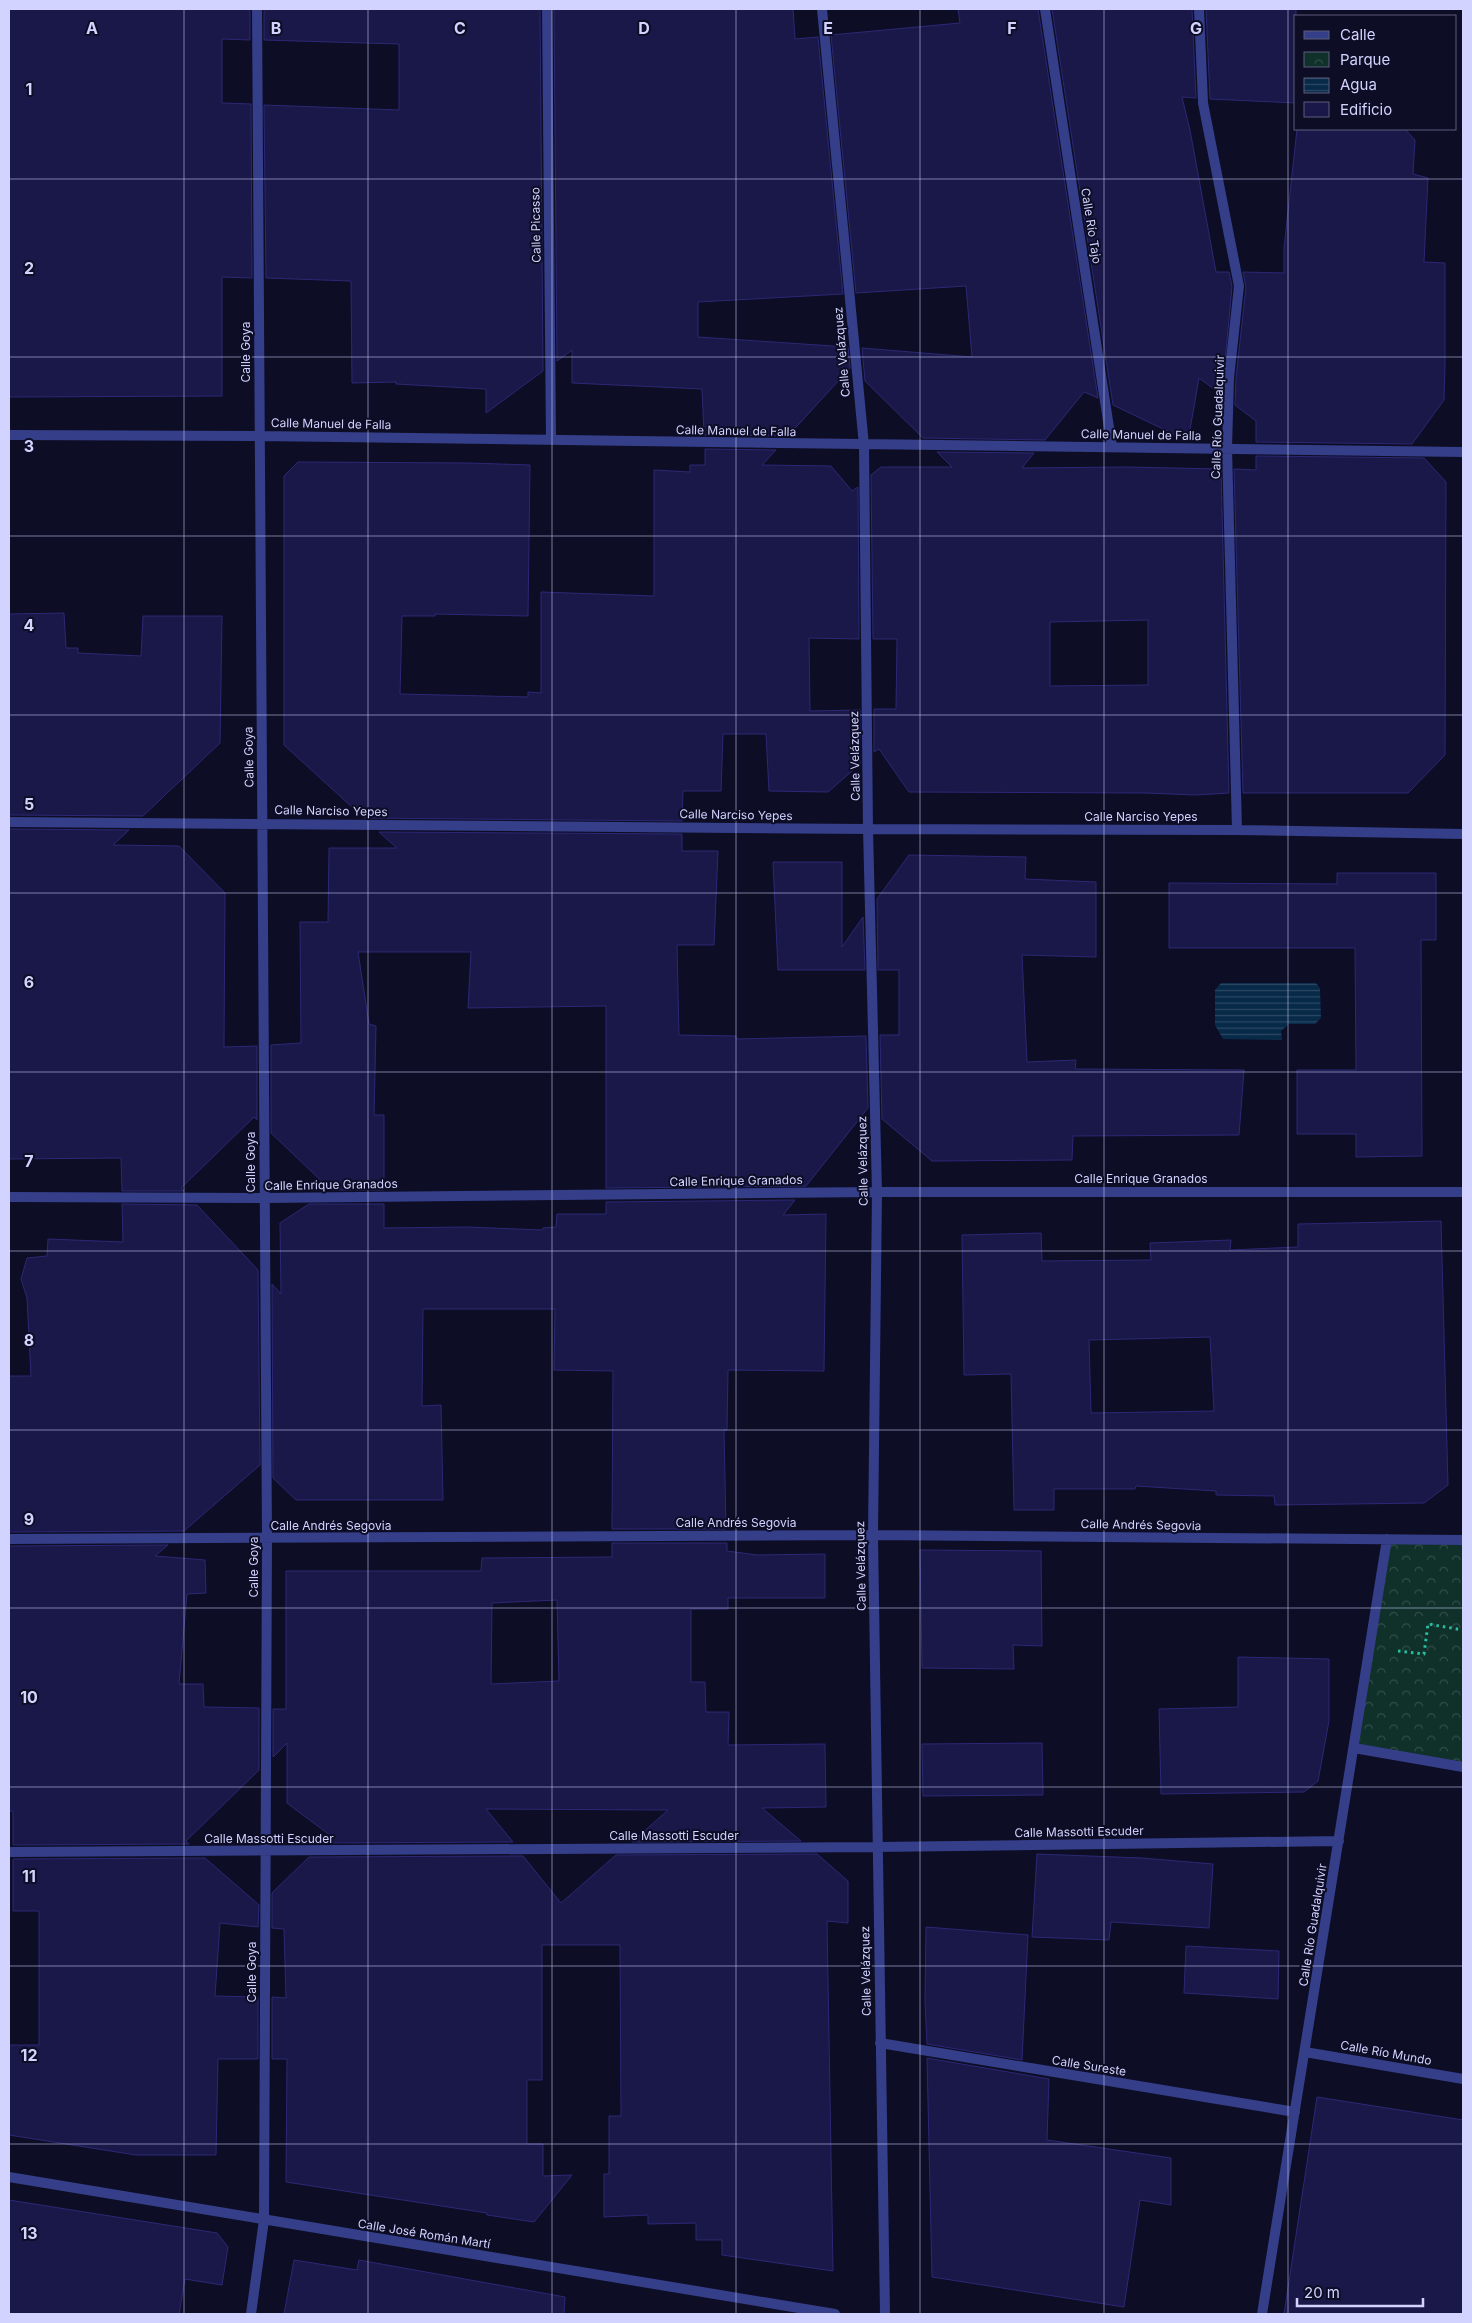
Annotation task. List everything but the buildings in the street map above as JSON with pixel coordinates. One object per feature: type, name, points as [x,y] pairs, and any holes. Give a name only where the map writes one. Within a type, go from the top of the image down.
[{"type":"street","name":"Calle Goya","points":[[251,2314],[264,2220],[267,1539],[263,1198],[263,823],[259,436],[258,9]]},
{"type":"street","name":"Calle Picasso","points":[[547,9],[551,440]]},
{"type":"street","name":"Calle Velázquez","points":[[822,9],[864,445],[868,829],[877,1192],[873,1534],[885,2314]]},
{"type":"street","name":"Calle Río Tajo","points":[[1045,9],[1112,447]]},
{"type":"street","name":"Calle Río Guadalquivir","points":[[1198,9],[1203,103],[1239,286],[1229,378],[1227,448],[1237,830]]},
{"type":"street","name":"Calle Manuel de Falla","points":[[9,435],[259,436],[1463,452]]},
{"type":"street","name":"Calle Narciso Yepes","points":[[9,822],[1237,830],[1463,834]]},
{"type":"street","name":"Calle Enrique Granados","points":[[9,1197],[263,1198],[877,1192],[1463,1192]]},
{"type":"street","name":"Calle Andrés Segovia","points":[[9,1539],[873,1534],[1463,1540]]},
{"type":"street","name":"Calle Río Guadalquivir","points":[[1262,2314],[1387,1539]]},
{"type":"street","points":[[1354,1748],[1463,1767]]},
{"type":"street","name":"Calle Massotti Escuder","points":[[9,1852],[877,1847],[1339,1841]]},
{"type":"street","name":"Calle Sureste","points":[[880,2043],[1295,2112]]},
{"type":"street","name":"Calle Río Mundo","points":[[1305,2052],[1463,2079]]},
{"type":"street","name":"Calle José Román Martí","points":[[9,2177],[836,2314]]},
{"type":"path","points":[[1369,1649],[1424,1654],[1428,1624],[1463,1630]]},
{"type":"green space","points":[[1387,1539],[1463,1540],[1463,1767],[1354,1748]]},
{"type":"water","points":[[1221,983],[1316,983],[1320,988],[1321,1018],[1315,1024],[1289,1024],[1281,1031],[1282,1040],[1223,1039],[1215,1025],[1215,990]]}]
